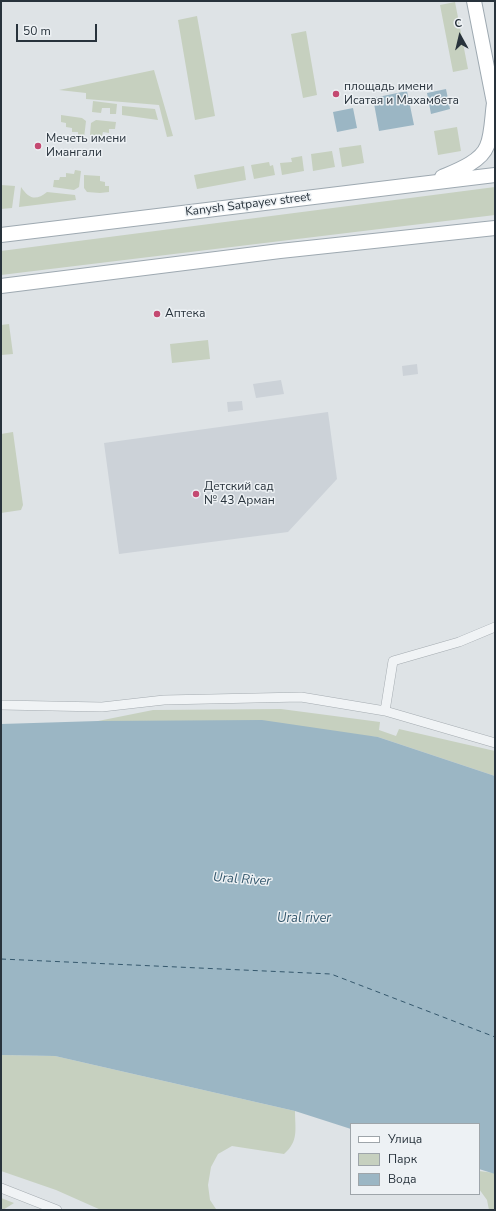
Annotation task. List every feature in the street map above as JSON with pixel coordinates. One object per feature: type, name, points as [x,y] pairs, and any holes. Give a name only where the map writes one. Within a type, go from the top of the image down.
[{"type":"main road","points":[[429,183],[470,163],[483,153],[488,145],[494,106],[474,1]]},
{"type":"main road","name":"Kanysh Satpayev street","points":[[1,235],[495,175]]},
{"type":"main road","points":[[1,286],[272,252],[495,228]]},
{"type":"street","points":[[386,711],[393,661],[459,642],[495,627]]},
{"type":"street","points":[[1,706],[102,707],[164,700],[301,697],[386,711],[495,743]]},
{"type":"street","points":[[1,1188],[57,1210]]},
{"type":"shaded area","points":[[417,364],[418,374],[403,376],[402,366]]},
{"type":"shaded area","points":[[281,380],[284,394],[256,398],[253,384]]},
{"type":"shaded area","points":[[242,401],[243,410],[228,412],[227,402]]},
{"type":"shaded area","points":[[328,412],[337,479],[288,532],[119,554],[104,443]]},
{"type":"green space","points":[[455,2],[468,69],[453,72],[440,5]]},
{"type":"green space","points":[[197,16],[215,116],[195,120],[178,20]]},
{"type":"green space","points":[[306,31],[317,95],[303,98],[291,34]]},
{"type":"green space","points":[[154,70],[173,136],[167,137],[159,105],[86,99],[86,93],[59,90]]},
{"type":"green space","points":[[93,101],[117,104],[116,114],[110,114],[110,108],[102,108],[101,113],[92,112]]},
{"type":"green space","points":[[122,106],[155,109],[158,120],[122,115]]},
{"type":"green space","points":[[61,115],[82,118],[86,121],[84,138],[78,137],[78,132],[72,132],[72,128],[66,127],[66,123],[61,122]]},
{"type":"green space","points":[[96,120],[116,122],[115,129],[109,129],[109,133],[103,132],[102,136],[90,135],[91,123]]},
{"type":"green space","points":[[457,127],[461,151],[438,155],[434,131]]},
{"type":"green space","points":[[361,145],[364,163],[342,167],[339,148]]},
{"type":"green space","points":[[332,151],[335,167],[313,171],[311,154]]},
{"type":"green space","points":[[302,156],[304,171],[282,175],[280,163],[292,162],[291,158]]},
{"type":"green space","points":[[269,162],[270,166],[273,165],[275,175],[254,179],[251,165]]},
{"type":"green space","points":[[244,166],[246,180],[197,189],[194,175]]},
{"type":"green space","points":[[75,170],[81,171],[79,187],[74,190],[53,187],[54,180],[59,180],[60,177],[66,177],[66,173],[74,174]]},
{"type":"green space","points":[[84,175],[100,176],[100,181],[105,182],[105,186],[109,186],[109,192],[87,192],[84,188]]},
{"type":"green space","points":[[1,185],[15,186],[12,208],[1,209]]},
{"type":"green space","points":[[21,187],[27,194],[36,198],[47,192],[75,195],[76,200],[19,207]]},
{"type":"green space","points":[[495,187],[495,215],[1,275],[1,251]]},
{"type":"green space","points":[[9,324],[13,354],[1,355],[1,325]]},
{"type":"green space","points":[[208,340],[210,359],[172,363],[170,344]]},
{"type":"green space","points":[[13,432],[23,505],[21,510],[1,513],[1,434]]},
{"type":"green space","points":[[281,709],[380,722],[379,730],[396,736],[399,729],[495,751],[495,776],[378,737],[98,721],[153,710]]},
{"type":"green space","points":[[1,1055],[55,1056],[295,1111],[294,1139],[289,1149],[284,1154],[232,1146],[218,1154],[211,1167],[208,1185],[210,1200],[216,1209],[223,1210],[101,1210],[56,1190],[1,1171]]},
{"type":"green space","points":[[480,1171],[495,1173],[495,1210],[489,1210],[487,1200],[480,1190]]},
{"type":"green space","points":[[1,1198],[14,1203],[1,1210]]},
{"type":"water","points":[[446,89],[450,109],[431,114],[427,93]]},
{"type":"water","points":[[407,91],[414,125],[379,131],[373,98]]},
{"type":"water","points":[[353,108],[357,128],[337,132],[333,112]]},
{"type":"water","name":"Ural river","points":[[262,720],[378,737],[495,776],[495,1174],[480,1169],[480,1123],[350,1123],[350,1129],[295,1111],[55,1056],[1,1055],[1,724],[98,721]]},
{"type":"ferry route","points":[[1,959],[331,974],[495,1037]]},
{"type":"place","name":"площадь имени Исатая и Махамбета","points":[[336,94]]},
{"type":"place","name":"Мечеть имени Имангали","points":[[38,146]]},
{"type":"place","name":"Аптека","points":[[157,314]]},
{"type":"place","name":"Детский сад № 43 Арман","points":[[196,494]]},
{"type":"water label","name":"Ural River","points":[[242,880]]}]
